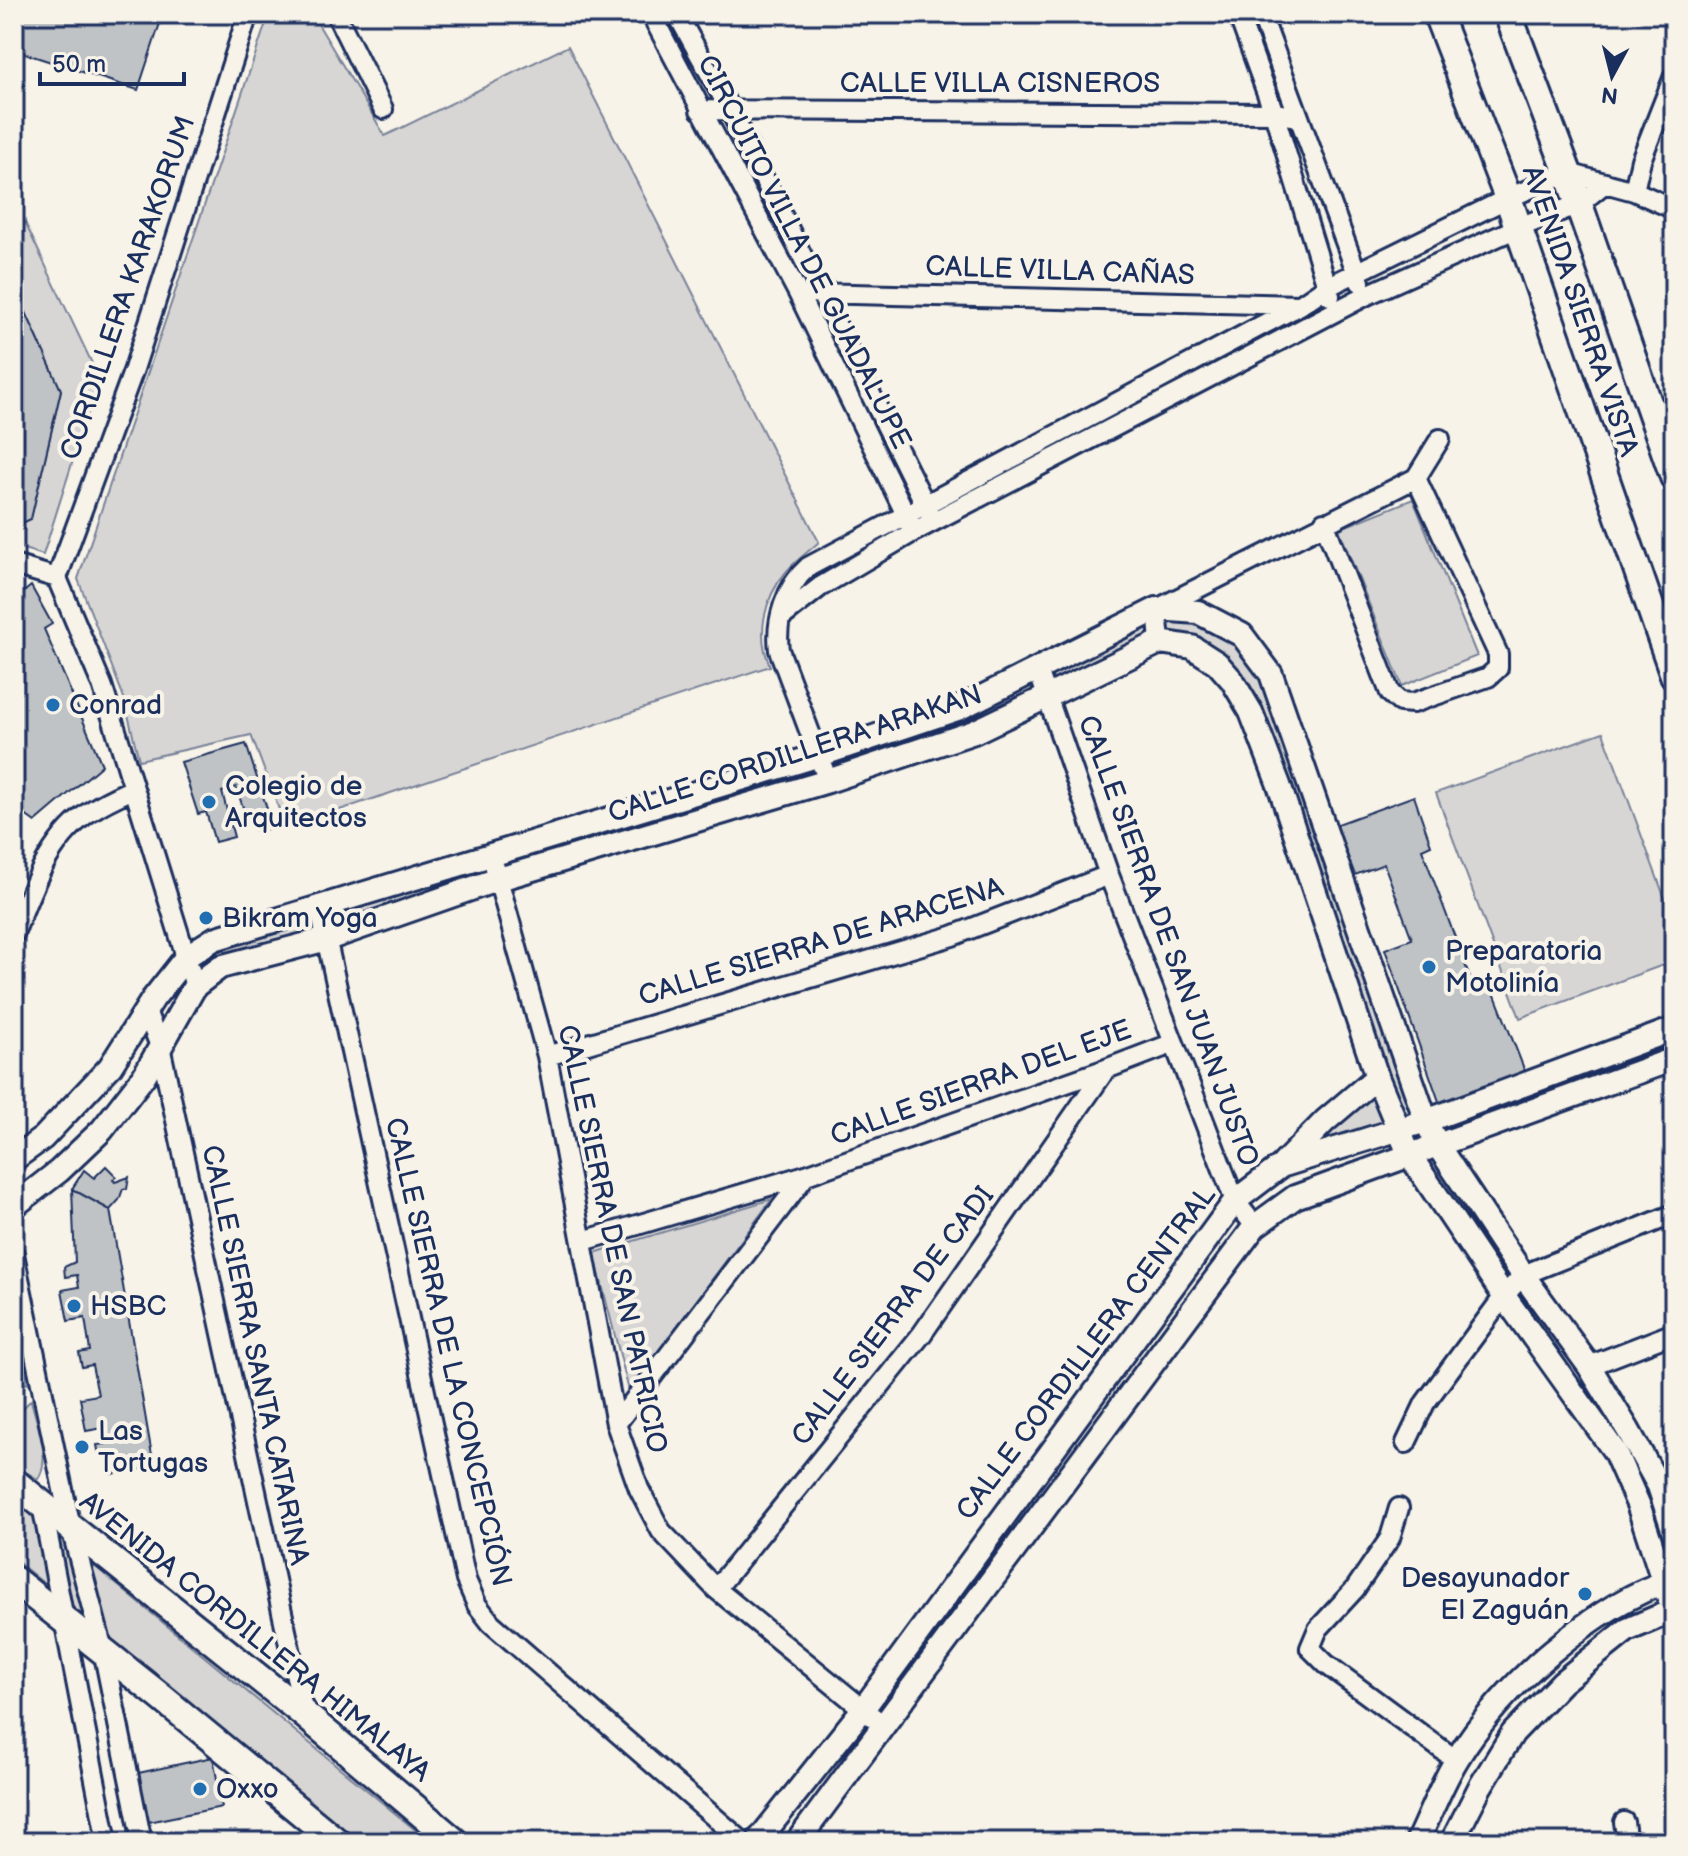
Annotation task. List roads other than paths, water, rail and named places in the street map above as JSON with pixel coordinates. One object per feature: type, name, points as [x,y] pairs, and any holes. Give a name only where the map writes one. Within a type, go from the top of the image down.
[{"type":"main road","name":"AVENIDA SIERRA VISTA","points":[[1437,14],[1508,198],[1674,675]]},
{"type":"main road","name":"AVENIDA SIERRA VISTA","points":[[1508,14],[1568,173],[1674,477]]},
{"type":"main road","name":"AVENIDA CORDILLERA HIMALAYA","points":[[14,1484],[304,1714],[455,1842]]},
{"type":"main road","points":[[14,1484],[14,1515]]},
{"type":"main road","points":[[14,1580],[337,1842]]},
{"type":"street","name":"CORDILLERA KARAKORUM","points":[[57,578],[134,369],[248,14]]},
{"type":"street","points":[[336,14],[383,109]]},
{"type":"street","name":"CIRCUITO VILLA DE GUADALUPE","points":[[651,14],[798,293],[911,524]]},
{"type":"street","name":"CIRCUITO VILLA DE GUADALUPE","points":[[677,14],[730,110],[929,514]]},
{"type":"street","points":[[1238,14],[1274,113],[1325,288],[1338,310]]},
{"type":"street","points":[[1261,14],[1356,273],[1367,295]]},
{"type":"street","points":[[1634,191],[1641,160],[1674,76]]},
{"type":"street","name":"CALLE VILLA CISNEROS","points":[[700,110],[1274,113],[1299,117]]},
{"type":"street","points":[[828,781],[779,650],[777,634],[792,586],[808,567],[911,524],[1325,288],[1508,198],[1568,173],[1634,191],[1674,209]]},
{"type":"street","points":[[929,514],[1367,295],[1517,228],[1579,204],[1605,183]]},
{"type":"street","name":"CALLE VILLA CAÑAS","points":[[798,293],[1300,305]]},
{"type":"street","points":[[1300,305],[1310,325]]},
{"type":"street","points":[[1157,609],[1416,478],[1440,439]]},
{"type":"street","points":[[1324,522],[1390,693],[1400,702],[1413,703],[1488,677],[1498,668],[1498,654],[1416,478]]},
{"type":"street","points":[[14,565],[57,578],[102,685],[195,986]]},
{"type":"street","points":[[1157,609],[1160,642],[1192,647],[1217,663],[1232,680],[1251,712],[1279,785],[1377,1077],[1409,1154],[1504,1296],[1615,1452],[1669,1581],[1673,1612],[1627,1630],[1562,1682],[1513,1733],[1480,1787],[1452,1842]]},
{"type":"street","points":[[1157,609],[1198,612],[1242,635],[1271,674],[1426,1121],[1438,1146],[1523,1275],[1589,1366],[1659,1486],[1674,1532]]},
{"type":"street","name":"CALLE CORDILLERA ARAKAN","points":[[14,1159],[43,1138],[110,1067],[187,956],[214,939],[820,755],[960,708],[1157,609]]},
{"type":"street","name":"CALLE CORDILLERA ARAKAN","points":[[14,1206],[59,1171],[102,1130],[144,1076],[195,986],[220,967],[327,939],[499,879],[828,781],[974,732],[1160,642]]},
{"type":"street","name":"CALLE SIERRA DE SAN JUAN JUSTO","points":[[1038,670],[1109,875],[1235,1201],[1255,1226]]},
{"type":"street","points":[[15,926],[56,843],[91,810],[133,789]]},
{"type":"street","name":"CALLE SIERRA DE SAN PATRICIO","points":[[490,854],[547,1056],[616,1424],[639,1489],[661,1531],[716,1589],[884,1726]]},
{"type":"street","name":"CALLE SIERRA DE ARACENA","points":[[547,1056],[952,936],[1109,875]]},
{"type":"street","name":"CALLE SIERRA DE LA CONCEPCIÓN","points":[[319,905],[466,1580],[477,1605],[491,1623],[743,1842]]},
{"type":"street","name":"CALLE SIERRA SANTA CATARINA","points":[[146,1011],[160,1046],[304,1714]]},
{"type":"street","name":"CALLE CORDILLERA CENTRAL","points":[[757,1842],[863,1709],[1235,1201],[1281,1166],[1426,1121],[1674,1029]]},
{"type":"street","name":"CALLE SIERRA DEL EJE","points":[[583,1241],[806,1175],[1174,1043]]},
{"type":"street","name":"CALLE CORDILLERA CENTRAL","points":[[797,1842],[1255,1226],[1295,1197],[1674,1059]]},
{"type":"street","name":"CALLE SIERRA DE CADI","points":[[716,1589],[922,1334],[1106,1069]]},
{"type":"street","points":[[1281,1166],[1325,1121],[1377,1077]]},
{"type":"street","name":"CALLE SIERRA DEL EJE","points":[[616,1424],[806,1175]]},
{"type":"street","points":[[1406,1443],[1425,1403],[1523,1275],[1674,1214]]},
{"type":"street","points":[[14,1254],[71,1528],[103,1650],[142,1842]]},
{"type":"street","points":[[1589,1366],[1674,1333]]},
{"type":"street","points":[[42,1505],[107,1842]]},
{"type":"street","points":[[1399,1508],[1390,1538],[1355,1589],[1318,1629],[1310,1648],[1326,1664],[1456,1760]]},
{"type":"street","points":[[970,1560],[993,1578]]},
{"type":"street","points":[[1417,1842],[1456,1760],[1484,1721],[1540,1660],[1614,1607],[1669,1581]]},
{"type":"street","points":[[1624,1822],[1627,1842]]},
{"type":"place","name":"Conrad","points":[[53,705]]},
{"type":"place","name":"Colegio de Arquitectos","points":[[209,802]]},
{"type":"place","name":"Bikram Yoga","points":[[206,918]]},
{"type":"place","name":"Preparatoria Motolinía","points":[[1429,967]]},
{"type":"place","name":"HSBC","points":[[74,1306]]},
{"type":"place","name":"Las Tortugas","points":[[82,1447]]},
{"type":"place","name":"Desayunador El Zaguán","points":[[1585,1594]]},
{"type":"place","name":"Oxxo","points":[[200,1789]]}]
